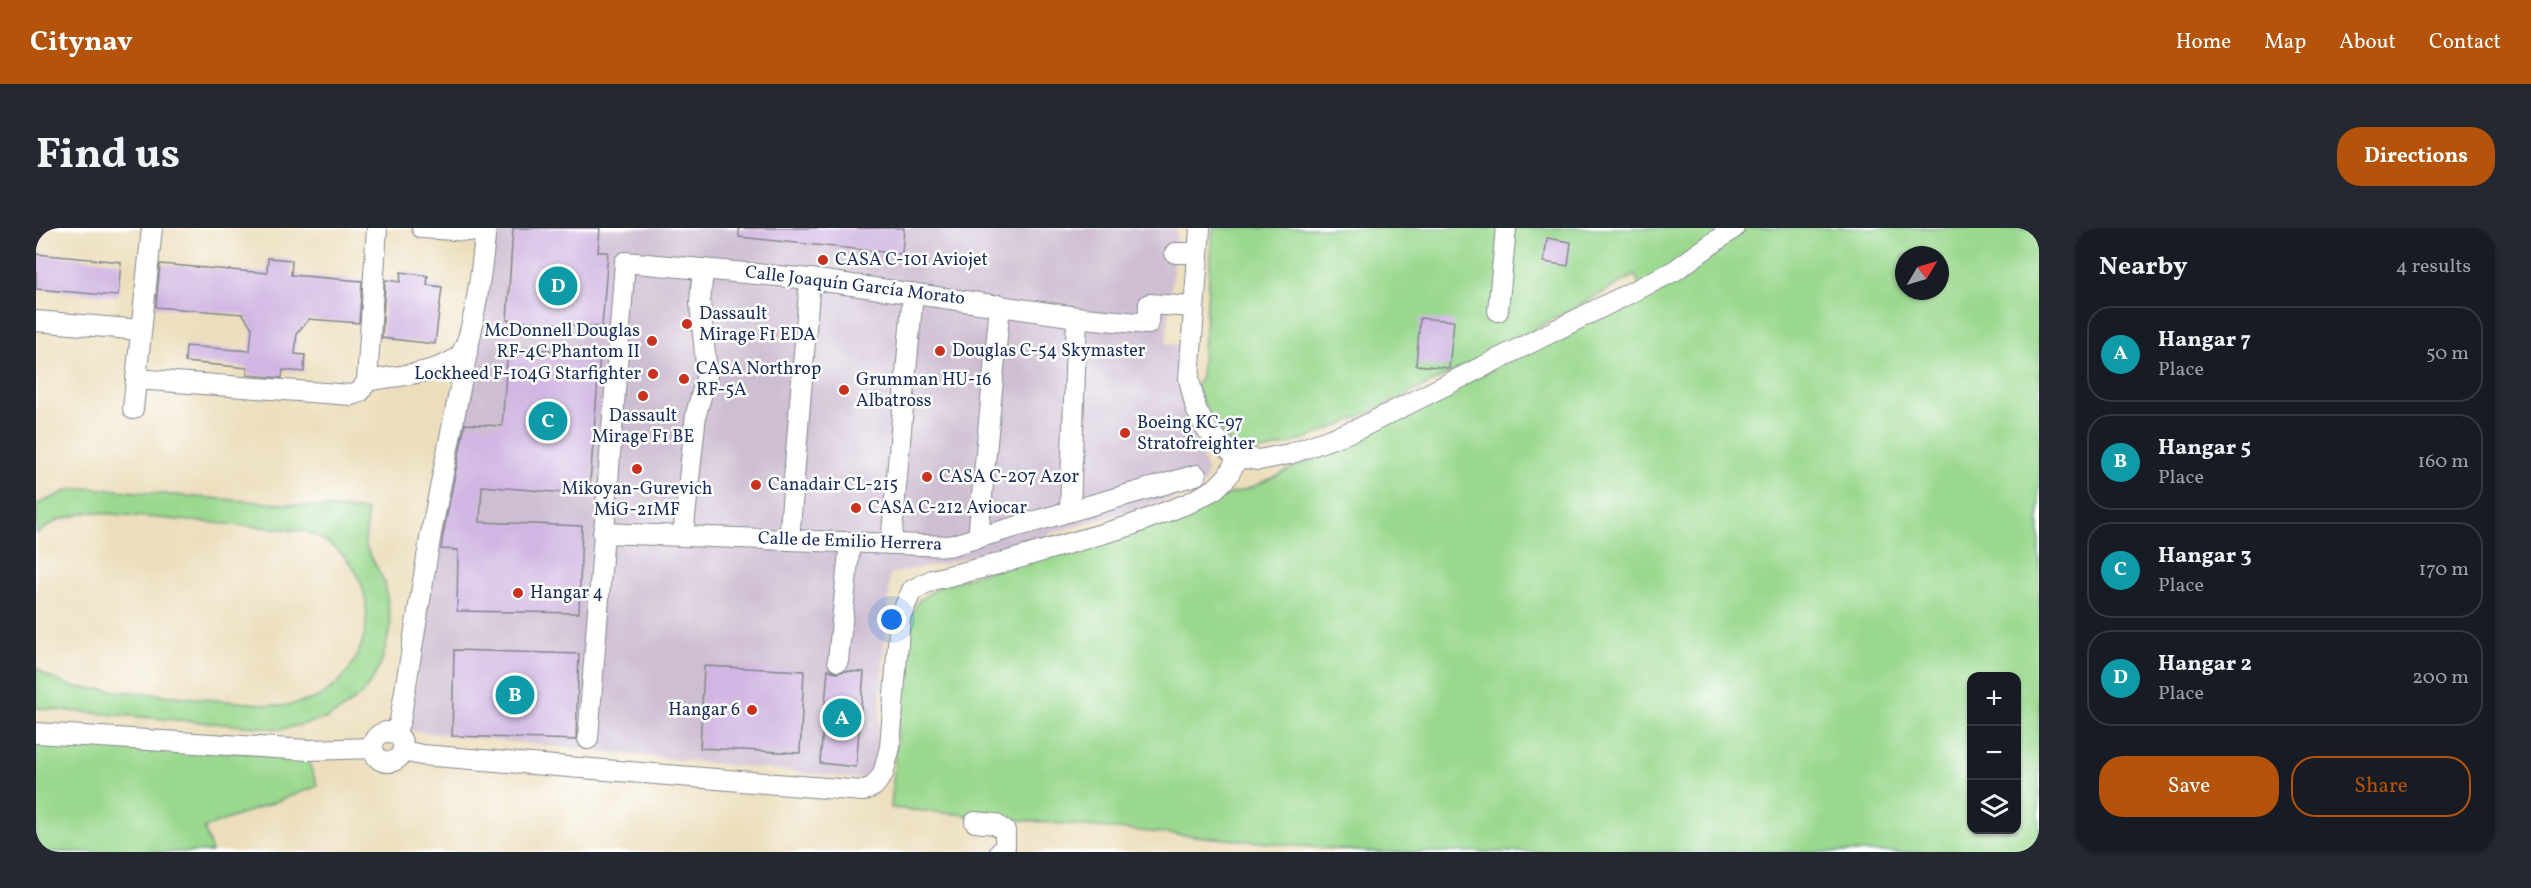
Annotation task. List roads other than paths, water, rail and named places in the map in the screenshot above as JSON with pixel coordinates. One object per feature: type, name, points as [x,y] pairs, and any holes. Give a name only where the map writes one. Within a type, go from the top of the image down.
[{"type":"street","points":[[134,409],[152,228]]},
{"type":"street","points":[[136,380],[351,395],[360,392],[368,381],[377,228]]},
{"type":"street","points":[[36,733],[308,750],[373,748],[376,757],[389,762],[398,759],[400,721],[431,533],[473,323],[486,230],[422,228]]},
{"type":"street","points":[[1200,228],[1189,379],[1196,409],[1207,430],[1238,457],[1259,460],[1289,454],[1358,429],[1674,271],[1734,228]]},
{"type":"street","points":[[1498,311],[1506,228]]},
{"type":"street","points":[[1175,253],[1198,253]]},
{"type":"street","name":"Calle Joaquín García Morato","points":[[603,533],[625,262],[810,279],[1080,317],[1148,324],[1149,304],[1194,308]]},
{"type":"street","points":[[683,536],[696,414],[707,375],[700,303],[703,269]]},
{"type":"street","points":[[789,540],[810,279]]},
{"type":"street","points":[[891,543],[913,293]]},
{"type":"street","points":[[978,538],[1000,305]]},
{"type":"street","points":[[1070,510],[1080,317]]},
{"type":"street","points":[[36,321],[141,330]]},
{"type":"street","points":[[368,381],[435,368],[458,357],[473,323]]},
{"type":"street","points":[[399,742],[434,756],[863,791],[874,786],[883,774],[890,747],[900,617],[912,590],[932,580],[998,564],[1129,526],[1189,503],[1215,489],[1228,476],[1238,457]]},
{"type":"street","name":"Calle de Emilio Herrera","points":[[603,533],[950,546],[1196,474]]},
{"type":"street","points":[[588,739],[603,533]]},
{"type":"street","points":[[838,661],[850,542]]},
{"type":"street","points":[[975,822],[995,824],[1005,831],[1005,847],[1000,852]]},
{"type":"place","name":"CASA C-101 Aviojet","points":[[823,260]]},
{"type":"place","name":"Hangar 2","points":[[558,286]]},
{"type":"place","name":"Dassault Mirage F1 EDA","points":[[687,324]]},
{"type":"place","name":"McDonnell Douglas RF-4C Phantom II","points":[[652,341]]},
{"type":"place","name":"Douglas C-54 Skymaster","points":[[940,351]]},
{"type":"place","name":"Lockheed F-104G Starfighter","points":[[653,374]]},
{"type":"place","name":"CASA Northrop RF-5A","points":[[684,379]]},
{"type":"place","name":"Grumman HU-16 Albatross","points":[[844,390]]},
{"type":"place","name":"Dassault Mirage F1 BE","points":[[643,396]]},
{"type":"place","name":"Hangar 3","points":[[548,421]]},
{"type":"place","name":"Boeing KC-97 Stratofreighter","points":[[1125,433]]},
{"type":"place","name":"Mikoyan-Gurevich MiG-21MF","points":[[637,469]]},
{"type":"place","name":"CASA C-207 Azor","points":[[927,477]]},
{"type":"place","name":"Canadair CL-215","points":[[756,485]]},
{"type":"place","name":"CASA C-212 Aviocar","points":[[856,508]]},
{"type":"place","name":"Hangar 4","points":[[518,593]]},
{"type":"place","name":"Hangar 5","points":[[515,695]]},
{"type":"place","name":"Hangar 6","points":[[752,710]]},
{"type":"place","name":"Hangar 7","points":[[842,718]]}]
